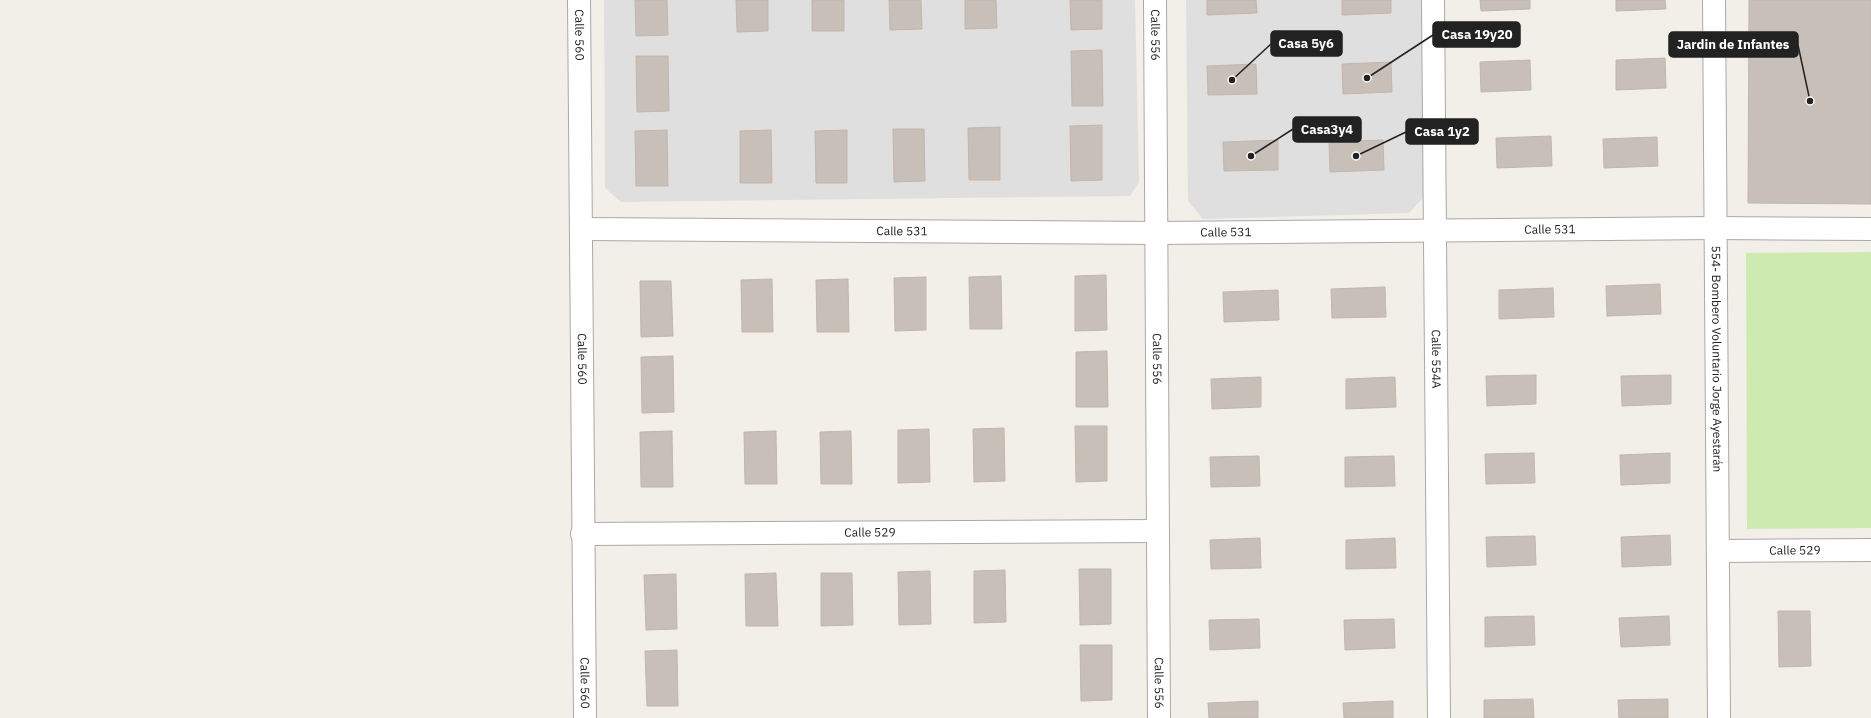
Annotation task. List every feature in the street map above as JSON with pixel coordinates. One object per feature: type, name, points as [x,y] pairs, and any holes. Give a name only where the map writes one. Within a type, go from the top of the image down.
[{"type":"street","name":"Calle 560","points":[[579,0],[582,534],[585,718]]},
{"type":"street","name":"Calle 556","points":[[1155,0],[1159,718]]},
{"type":"street","name":"Calle 554A","points":[[1433,0],[1439,718]]},
{"type":"street","name":"554- Bombero Voluntario Jorge Ayestarán","points":[[1714,0],[1719,718]]},
{"type":"street","name":"Calle 531","points":[[581,229],[1157,233],[1716,228],[1871,229]]},
{"type":"street","name":"Calle 529","points":[[582,534],[1158,532]]},
{"type":"street","name":"Calle 529","points":[[1718,551],[1871,550]]},
{"type":"shaded area","points":[[604,0],[1135,0],[1139,182],[1130,196],[621,202],[605,188]]},
{"type":"shaded area","points":[[1186,0],[1424,0],[1425,196],[1409,213],[1203,219],[1188,201]]},
{"type":"green space","points":[[1871,252],[1871,528],[1747,529],[1746,253]]},
{"type":"building","points":[[635,0],[667,0],[668,35],[636,36]]},
{"type":"building","points":[[736,0],[768,0],[768,31],[737,32]]},
{"type":"building","points":[[812,0],[844,0],[844,31],[812,31]]},
{"type":"building","points":[[889,0],[921,0],[922,29],[890,30]]},
{"type":"building","points":[[965,0],[996,0],[997,28],[965,29]]},
{"type":"building","points":[[1070,0],[1102,0],[1102,29],[1071,30]]},
{"type":"building","points":[[1207,0],[1256,0],[1257,13],[1207,15]]},
{"type":"building","points":[[1342,0],[1391,0],[1391,13],[1342,15]]},
{"type":"building","points":[[1480,0],[1530,0],[1530,9],[1481,11]]},
{"type":"building","points":[[1616,0],[1665,0],[1666,9],[1616,11]]},
{"type":"building","points":[[1749,0],[1871,0],[1871,204],[1748,203]]},
{"type":"building","points":[[1102,50],[1103,106],[1072,106],[1071,51]]},
{"type":"building","points":[[636,56],[668,56],[669,111],[637,112]]},
{"type":"building","points":[[1665,58],[1666,88],[1616,90],[1616,60]]},
{"type":"building","points":[[1530,60],[1531,90],[1481,92],[1480,62]]},
{"type":"building","points":[[1391,62],[1392,92],[1343,94],[1342,64]]},
{"type":"building","points":[[1256,64],[1257,94],[1208,95],[1207,66]]},
{"type":"building","points":[[1102,125],[1102,180],[1071,181],[1070,126]]},
{"type":"building","points":[[1000,127],[1000,180],[969,180],[968,128]]},
{"type":"building","points":[[893,129],[924,129],[925,181],[894,182]]},
{"type":"building","points":[[667,130],[668,186],[636,186],[635,131]]},
{"type":"building","points":[[771,130],[772,183],[740,183],[740,131]]},
{"type":"building","points":[[847,130],[847,183],[816,183],[815,131]]},
{"type":"building","points":[[1551,136],[1552,166],[1497,168],[1496,138]]},
{"type":"building","points":[[1657,137],[1658,166],[1604,168],[1603,139]]},
{"type":"building","points":[[1278,140],[1278,170],[1224,171],[1223,142]]},
{"type":"building","points":[[1383,140],[1384,170],[1330,172],[1329,142]]},
{"type":"building","points":[[1106,275],[1107,330],[1075,331],[1075,276]]},
{"type":"building","points":[[1001,276],[1002,329],[970,329],[969,277]]},
{"type":"building","points":[[926,277],[926,330],[895,331],[894,278]]},
{"type":"building","points":[[772,279],[773,332],[742,332],[741,280]]},
{"type":"building","points":[[848,279],[849,332],[817,332],[816,280]]},
{"type":"building","points":[[640,281],[671,281],[673,336],[641,337]]},
{"type":"building","points":[[1660,284],[1661,314],[1607,316],[1606,286]]},
{"type":"building","points":[[1385,287],[1386,317],[1332,318],[1331,289]]},
{"type":"building","points":[[1553,288],[1554,317],[1499,319],[1499,290]]},
{"type":"building","points":[[1278,290],[1279,320],[1224,322],[1223,292]]},
{"type":"building","points":[[1107,351],[1108,407],[1076,407],[1076,352]]},
{"type":"building","points":[[673,356],[674,412],[642,413],[641,357]]},
{"type":"building","points":[[1536,375],[1536,404],[1487,406],[1486,376]]},
{"type":"building","points":[[1671,375],[1671,404],[1622,406],[1621,376]]},
{"type":"building","points":[[1261,377],[1261,407],[1212,409],[1211,379]]},
{"type":"building","points":[[1395,377],[1396,407],[1346,409],[1346,379]]},
{"type":"building","points":[[1075,426],[1107,426],[1107,481],[1076,482]]},
{"type":"building","points":[[1004,428],[1005,481],[974,482],[973,429]]},
{"type":"building","points":[[929,429],[930,482],[898,483],[898,430]]},
{"type":"building","points":[[672,431],[673,487],[641,487],[640,432]]},
{"type":"building","points":[[776,431],[777,484],[745,484],[744,432]]},
{"type":"building","points":[[851,431],[852,484],[821,484],[820,432]]},
{"type":"building","points":[[1534,453],[1535,483],[1486,484],[1485,454]]},
{"type":"building","points":[[1670,453],[1670,483],[1621,485],[1620,455]]},
{"type":"building","points":[[1259,456],[1260,486],[1211,487],[1210,457]]},
{"type":"building","points":[[1394,456],[1395,486],[1345,487],[1345,457]]},
{"type":"building","points":[[1670,535],[1671,565],[1622,567],[1621,537]]},
{"type":"building","points":[[1535,536],[1536,565],[1487,567],[1486,537]]},
{"type":"building","points":[[1260,538],[1261,568],[1211,569],[1210,540]]},
{"type":"building","points":[[1395,538],[1396,568],[1346,569],[1346,540]]},
{"type":"building","points":[[1079,569],[1111,569],[1111,624],[1080,625]]},
{"type":"building","points":[[1005,570],[1006,622],[974,623],[974,571]]},
{"type":"building","points":[[930,571],[931,624],[899,625],[898,572]]},
{"type":"building","points":[[776,573],[778,626],[746,626],[745,574]]},
{"type":"building","points":[[821,573],[852,573],[853,625],[821,626]]},
{"type":"building","points":[[676,574],[677,629],[646,630],[644,575]]},
{"type":"building","points":[[1778,611],[1810,611],[1811,666],[1779,667]]},
{"type":"building","points":[[1534,616],[1535,645],[1485,647],[1485,617]]},
{"type":"building","points":[[1669,616],[1670,645],[1621,647],[1619,618]]},
{"type":"building","points":[[1259,619],[1260,648],[1210,650],[1209,620]]},
{"type":"building","points":[[1394,619],[1395,648],[1345,650],[1344,620]]},
{"type":"building","points":[[1080,645],[1112,645],[1112,700],[1081,701]]},
{"type":"building","points":[[677,650],[678,706],[647,706],[645,651]]},
{"type":"building","points":[[1533,699],[1534,718],[1484,718],[1484,700]]},
{"type":"building","points":[[1668,699],[1668,718],[1619,718],[1618,700]]},
{"type":"building","points":[[1258,701],[1258,718],[1209,718],[1208,703]]},
{"type":"building","points":[[1393,701],[1393,718],[1344,718],[1343,703]]},
{"type":"place","name":"Casa 19y20","points":[[1367,78]]},
{"type":"place","name":"Casa 5y6","points":[[1232,80]]},
{"type":"place","name":"Jardin de Infantes","points":[[1810,101]]},
{"type":"place","name":"Casa3y4","points":[[1251,156]]},
{"type":"place","name":"Casa 1y2","points":[[1356,156]]}]
